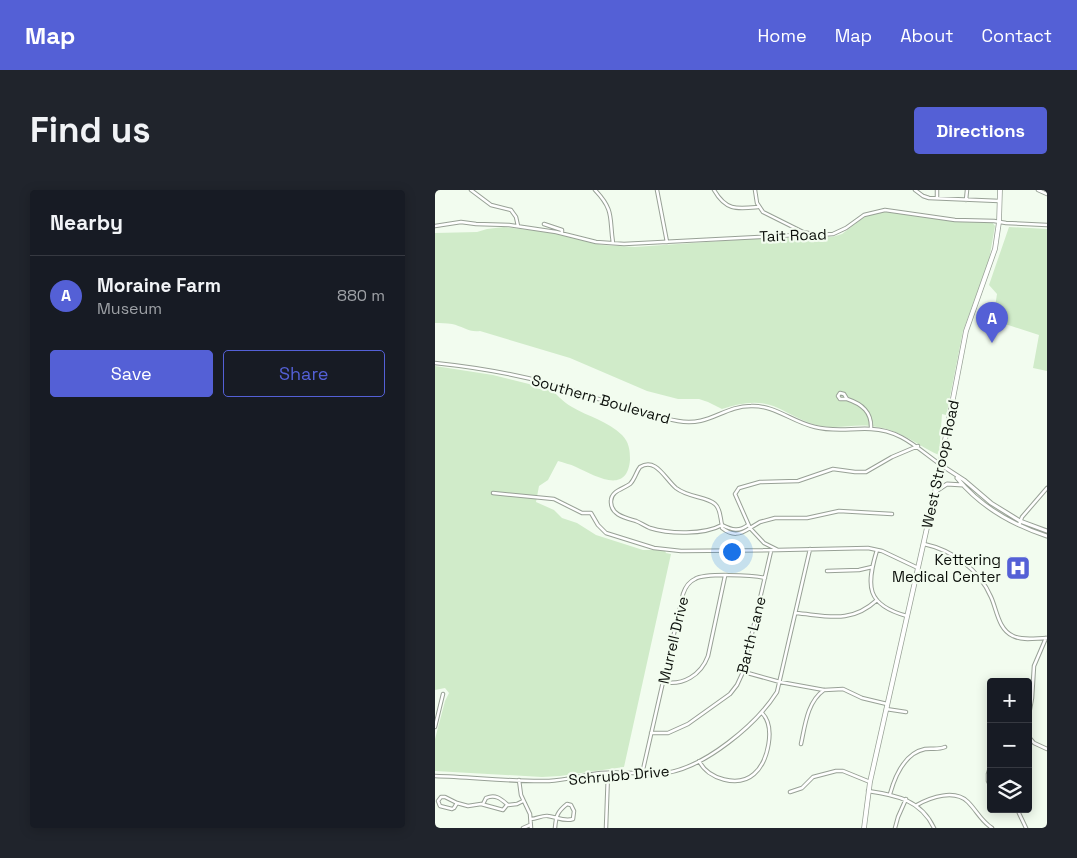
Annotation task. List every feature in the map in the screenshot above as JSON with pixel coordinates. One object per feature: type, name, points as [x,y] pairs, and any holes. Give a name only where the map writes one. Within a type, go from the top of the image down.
[{"type":"main road","name":"West Stroop Road","points":[[864,828],[868,791],[941,465],[966,331],[993,257],[999,222],[1000,190]]},
{"type":"street","points":[[471,190],[491,205],[511,210],[516,217],[518,226]]},
{"type":"street","points":[[595,190],[605,200],[610,212],[613,244]]},
{"type":"street","points":[[657,190],[667,242]]},
{"type":"street","points":[[714,190],[723,202],[731,207],[758,207]]},
{"type":"street","points":[[755,190],[758,207],[765,214],[786,222],[803,232]]},
{"type":"street","points":[[915,190],[926,197],[999,201]]},
{"type":"street","points":[[937,190],[937,198]]},
{"type":"street","points":[[966,200],[967,190]]},
{"type":"street","points":[[1038,190],[1047,194]]},
{"type":"street","name":"Tait Road","points":[[435,226],[463,222],[518,226],[613,244],[796,235],[803,232],[818,235],[833,234],[864,214],[885,210],[938,219],[1047,225]]},
{"type":"street","name":"Tait Road","points":[[544,224],[559,228],[563,233]]},
{"type":"street","name":"Southern Boulevard","points":[[435,363],[486,370],[545,382],[679,422],[702,422],[733,409],[755,406],[774,409],[803,424],[824,429],[839,431],[871,429],[897,434],[918,446],[989,507],[1047,536]]},
{"type":"street","points":[[847,399],[859,405],[868,413],[871,419],[871,429]]},
{"type":"street","points":[[778,550],[764,543],[748,528],[735,494],[738,489],[760,482],[802,481],[833,469],[866,472],[892,457],[918,446]]},
{"type":"street","points":[[722,526],[715,529],[698,531],[669,531],[653,528],[618,515],[611,506],[611,498],[616,492],[632,482],[639,467],[652,465],[680,491],[715,504],[720,510],[722,526],[737,534]]},
{"type":"street","name":"Southern Boulevard","points":[[955,476],[964,480],[1019,523],[1047,531]]},
{"type":"street","points":[[935,492],[947,484],[963,485]]},
{"type":"street","points":[[1019,523],[1047,488]]},
{"type":"street","points":[[493,493],[554,499],[582,513],[591,513],[598,525],[606,533],[654,548],[681,552],[868,548],[918,568]]},
{"type":"street","points":[[737,534],[756,524],[775,518],[807,518],[839,511],[892,514]]},
{"type":"street","points":[[728,530],[748,528]]},
{"type":"street","points":[[737,534],[738,530]]},
{"type":"street","points":[[923,544],[949,552],[970,568],[985,584],[1002,627],[1010,634],[1021,638],[1047,638],[1034,666],[1032,698]]},
{"type":"street","name":"Schrubb Drive","points":[[435,776],[555,780],[608,773],[642,774],[673,771],[699,761],[730,740],[762,713],[777,692],[810,549]]},
{"type":"street","points":[[877,550],[872,567],[870,588],[877,600],[889,609],[907,616]]},
{"type":"street","name":"Barth Lane","points":[[651,733],[667,733],[688,724],[730,694],[737,685],[743,672],[771,551]]},
{"type":"street","points":[[827,571],[859,570],[872,567]]},
{"type":"street","points":[[663,682],[677,683],[691,678],[700,670],[705,662],[725,576]]},
{"type":"street","name":"Murrell Drive","points":[[642,774],[685,590],[691,582],[699,577],[751,576],[765,578]]},
{"type":"street","points":[[796,613],[851,616],[863,611],[877,600]]},
{"type":"street","points":[[743,672],[780,682],[824,690],[843,689],[862,698],[906,712]]},
{"type":"street","points":[[801,744],[810,708],[824,690]]},
{"type":"street","points":[[435,727],[443,694]]},
{"type":"street","points":[[699,761],[705,770],[718,778],[737,780],[754,774],[764,758],[769,734],[768,722],[762,713]]},
{"type":"street","points":[[1032,742],[1047,749]]},
{"type":"street","points":[[890,794],[894,780],[907,759],[921,751],[945,747]]},
{"type":"street","points":[[790,792],[802,788],[813,777],[836,771],[843,771],[870,782]]},
{"type":"street","points":[[606,828],[608,773]]},
{"type":"street","points":[[519,780],[523,801],[531,819],[530,827],[523,828]]},
{"type":"street","points":[[868,791],[890,794],[906,799],[917,806],[928,817],[934,828]]},
{"type":"street","points":[[457,803],[451,809],[441,806],[438,801],[443,796],[465,805],[483,804],[503,810],[507,805]]},
{"type":"street","points":[[483,804],[486,798],[494,796],[500,798],[507,805],[515,805],[523,801]]},
{"type":"street","points":[[917,806],[927,800],[941,796],[962,798],[967,801],[983,822],[992,828]]},
{"type":"street","points":[[895,828],[906,799]]},
{"type":"street","points":[[531,819],[545,815],[556,818],[572,820],[574,814],[572,806],[567,804],[557,812],[556,818],[555,828]]},
{"type":"street","points":[[1019,813],[1026,828]]},
{"type":"green space","points":[[893,212],[949,221],[992,222],[995,226],[989,260],[963,331],[947,412],[946,415],[942,414],[939,455],[899,434],[881,428],[816,425],[771,405],[743,404],[722,409],[699,399],[678,399],[647,391],[570,358],[480,331],[469,330],[452,324],[435,323],[435,233],[477,232],[504,227],[555,233],[602,245],[635,247],[750,239],[832,237],[842,234],[867,215]]},
{"type":"green space","points":[[1009,227],[1047,229],[1047,371],[1033,368],[1039,335],[993,320],[997,294],[989,285]]},
{"type":"green space","points":[[435,366],[493,375],[529,384],[539,389],[549,387],[569,405],[617,430],[628,443],[630,460],[628,471],[623,477],[616,480],[600,478],[558,461],[548,480],[539,486],[536,502],[554,510],[562,518],[577,523],[596,535],[643,550],[662,550],[671,554],[624,767],[542,777],[435,771],[435,739],[449,693],[445,688],[435,690]]},
{"type":"place","name":"Moraine Farm","points":[[992,343]]},
{"type":"place","name":"Kettering Medical Center","points":[[1018,568]]}]
